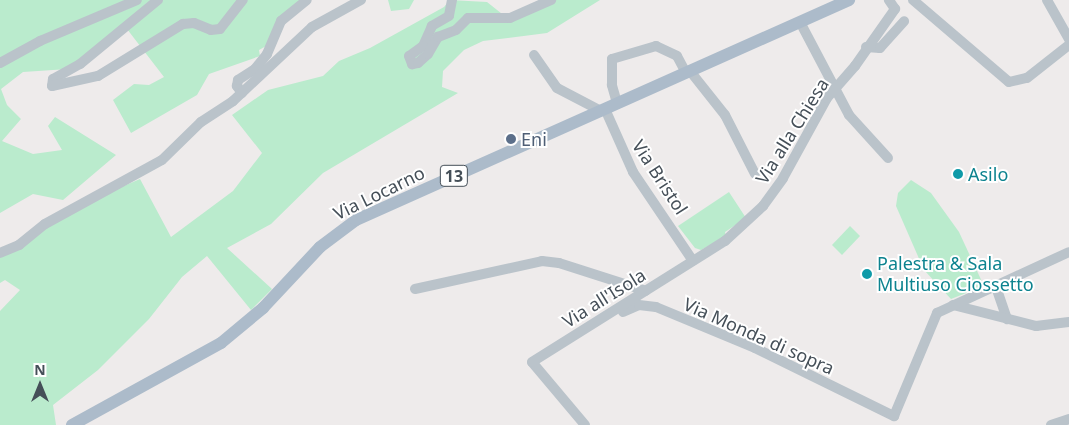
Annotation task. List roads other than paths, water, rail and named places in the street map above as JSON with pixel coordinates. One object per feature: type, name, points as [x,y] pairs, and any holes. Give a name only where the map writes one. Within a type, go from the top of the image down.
[{"type":"main road","name":"Via Locarno","points":[[72,425],[221,342],[263,308],[316,250],[349,225],[849,0]]},
{"type":"street","points":[[0,63],[40,41],[137,0]]},
{"type":"street","points":[[158,0],[80,64],[53,79],[52,86],[98,76],[183,24],[194,23],[217,30],[226,24],[243,0]]},
{"type":"street","points":[[242,93],[237,86],[238,80],[255,69],[267,54],[281,21],[307,0]]},
{"type":"street","points":[[0,253],[19,245],[45,224],[162,160],[201,122],[242,93],[312,27],[361,0]]},
{"type":"street","points":[[452,0],[449,16],[432,26],[423,46],[409,56],[412,64],[418,63],[428,54],[438,37],[456,30],[468,18],[516,17],[551,0]]},
{"type":"street","points":[[892,4],[914,0],[1008,82],[1027,78],[1069,45]]},
{"type":"street","points":[[1047,0],[1069,38]]},
{"type":"street","name":"Via alla Chiesa","points":[[693,261],[730,238],[763,206],[834,90],[866,47],[892,4]]},
{"type":"street","points":[[866,47],[880,48],[904,21]]},
{"type":"street","points":[[800,22],[834,90],[854,121],[888,158]]},
{"type":"street","name":"Via Bristol","points":[[688,72],[677,56],[656,46],[612,59],[612,85],[608,108],[633,172],[693,261]]},
{"type":"street","points":[[534,55],[557,88],[608,108]]},
{"type":"street","points":[[688,72],[725,114],[755,174]]},
{"type":"street","points":[[952,305],[996,287],[1069,252]]},
{"type":"street","points":[[415,289],[542,261],[559,263],[646,291]]},
{"type":"street","name":"Via all'Isola","points":[[585,425],[532,362],[693,261]]},
{"type":"street","points":[[996,287],[1007,319]]},
{"type":"street","points":[[952,305],[1036,326],[1069,322]]},
{"type":"street","name":"Via Monda di sopra","points":[[610,313],[614,316],[635,306],[652,306],[755,348],[894,416],[935,316],[952,305]]},
{"type":"street","points":[[1051,425],[1069,419]]},
{"type":"place","name":"Eni","points":[[511,139]]},
{"type":"place","name":"Asilo","points":[[958,174]]},
{"type":"place","name":"Palestra & Sala Multiuso Ciossetto","points":[[867,274]]}]
